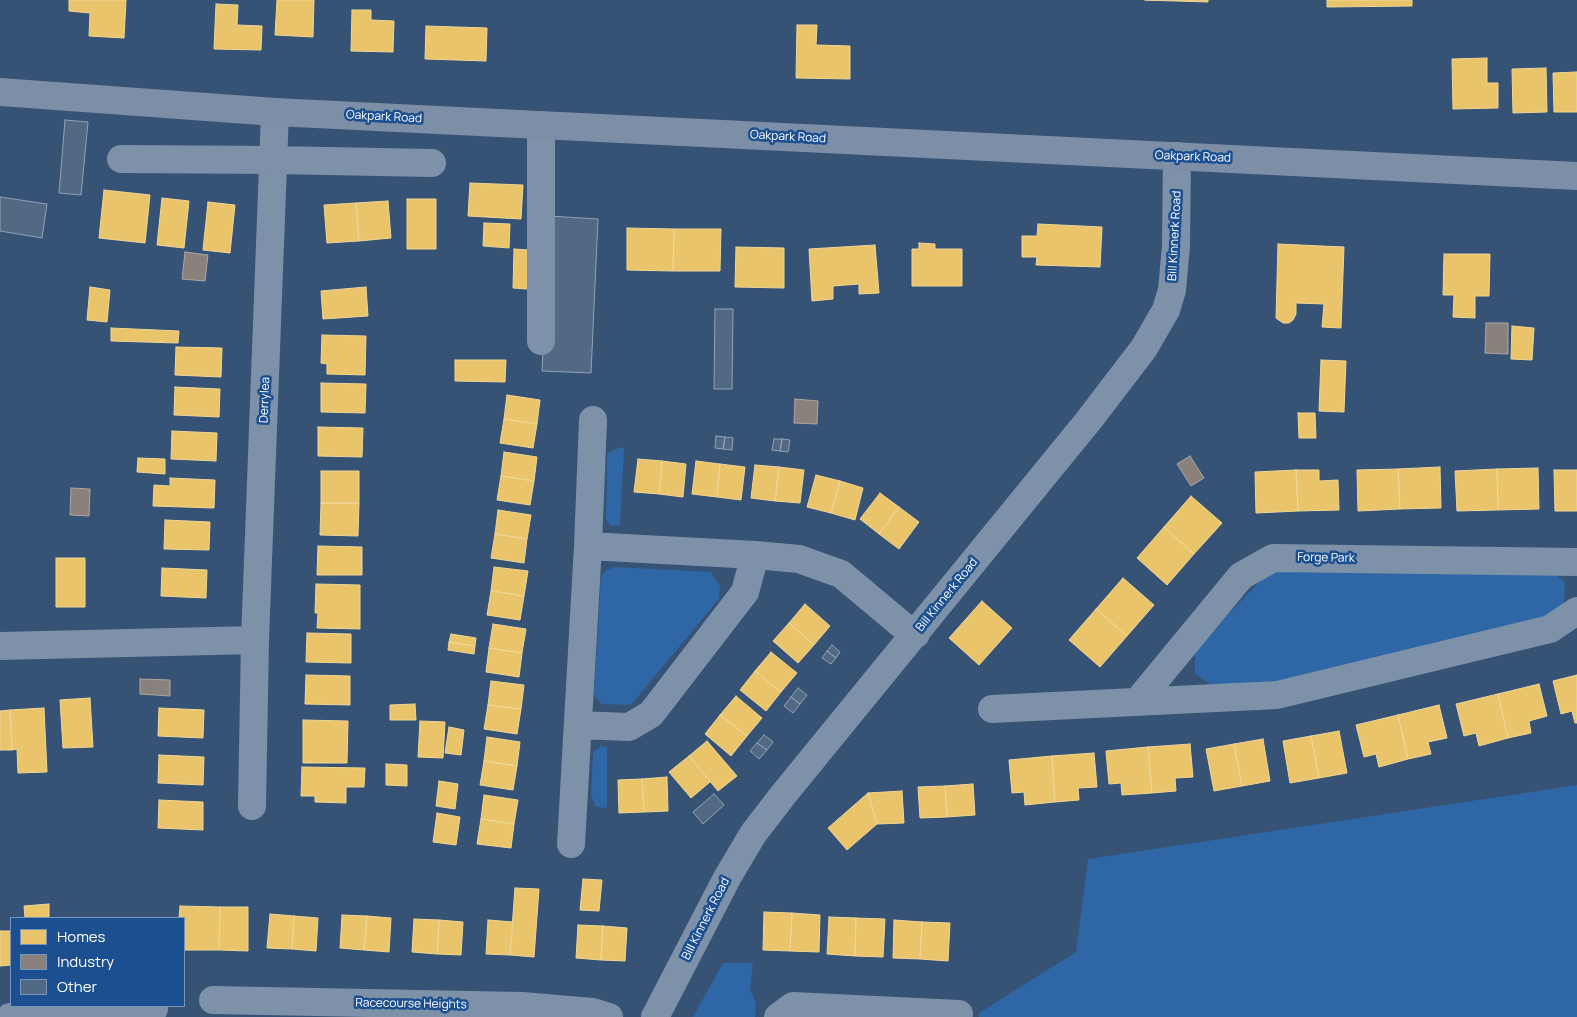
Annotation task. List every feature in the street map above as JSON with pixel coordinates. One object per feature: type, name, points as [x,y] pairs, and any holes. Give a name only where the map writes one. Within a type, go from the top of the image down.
[{"type":"main road","name":"Oakpark Road","points":[[0,92],[275,112],[1577,176]]},
{"type":"street","name":"Derrylea","points":[[252,806],[255,640],[275,112]]},
{"type":"street","points":[[540,341],[541,125]]},
{"type":"street","name":"Bill Kinnerk Road","points":[[655,1017],[727,878],[753,834],[1089,420],[1144,348],[1166,310],[1172,290],[1176,246],[1177,156]]},
{"type":"street","points":[[121,159],[432,163]]},
{"type":"street","points":[[571,844],[588,546],[593,420]]},
{"type":"street","points":[[588,546],[755,555],[799,560],[841,574],[902,625],[916,634]]},
{"type":"street","points":[[578,724],[629,727],[651,714],[745,592],[755,555]]},
{"type":"street","name":"Forge Park","points":[[1138,702],[1241,576],[1273,558],[1577,562]]},
{"type":"street","points":[[992,710],[1277,695],[1550,629],[1577,611]]},
{"type":"street","points":[[0,646],[255,640]]},
{"type":"street","name":"Racecourse Heights","points":[[213,1000],[522,1006],[592,1012],[608,1017]]},
{"type":"street","points":[[778,1017],[793,1006],[848,1013],[959,1014]]},
{"type":"street","points":[[10,1017],[154,1009]]},
{"type":"shaded area","points":[[624,447],[620,525],[612,526],[606,520],[607,454],[615,449]]},
{"type":"shaded area","points":[[614,567],[711,572],[720,586],[719,599],[631,705],[601,704],[594,694],[601,577],[605,571]]},
{"type":"shaded area","points":[[1280,570],[1553,573],[1565,582],[1564,605],[1543,621],[1298,679],[1215,687],[1195,674],[1195,649],[1263,578]]},
{"type":"shaded area","points":[[601,746],[607,747],[607,808],[596,807],[591,797],[593,752]]},
{"type":"shaded area","points":[[1577,785],[1577,1017],[979,1017],[979,1013],[1076,952],[1088,859]]},
{"type":"shaded area","points":[[723,963],[753,963],[750,988],[756,1004],[755,1017],[693,1017]]},
{"type":"building: Homes","points":[[69,0],[126,0],[124,38],[89,36],[90,13],[69,11]]},
{"type":"building: Homes","points":[[277,0],[314,0],[313,37],[275,35]]},
{"type":"building: Homes","points":[[1145,0],[1208,0],[1208,2]]},
{"type":"building: Homes","points":[[1327,0],[1412,0],[1412,6],[1327,7]]},
{"type":"building: Homes","points":[[216,4],[238,5],[237,25],[262,26],[261,50],[214,49]]},
{"type":"building: Homes","points":[[352,10],[371,10],[371,20],[394,21],[393,52],[351,51]]},
{"type":"building: Homes","points":[[797,25],[817,25],[816,45],[850,46],[850,79],[796,78]]},
{"type":"building: Homes","points":[[426,26],[487,28],[486,61],[425,59]]},
{"type":"building: Homes","points":[[1487,58],[1487,83],[1498,83],[1498,108],[1453,109],[1452,59]]},
{"type":"building: Homes","points":[[1546,68],[1547,112],[1513,113],[1512,69]]},
{"type":"building: Homes","points":[[1577,72],[1577,112],[1554,112],[1553,73]]},
{"type":"building: Homes","points":[[470,183],[523,185],[521,219],[468,216]]},
{"type":"building: Homes","points":[[104,190],[150,195],[145,243],[99,238]]},
{"type":"building: Homes","points":[[162,198],[189,201],[184,248],[157,245]]},
{"type":"building: Homes","points":[[407,199],[436,199],[436,249],[407,249]]},
{"type":"building: Homes","points":[[388,201],[391,238],[359,241],[356,203]]},
{"type":"building: Homes","points":[[208,202],[235,205],[230,253],[203,250]]},
{"type":"building: Homes","points":[[356,203],[359,241],[327,243],[324,205]]},
{"type":"building: Homes","points":[[484,223],[510,224],[509,248],[483,246]]},
{"type":"building: Homes","points":[[1038,224],[1102,227],[1100,267],[1036,265],[1037,257],[1022,257],[1022,236],[1037,236]]},
{"type":"building: Homes","points":[[627,228],[674,229],[673,271],[627,270]]},
{"type":"building: Homes","points":[[674,229],[721,229],[720,271],[673,271]]},
{"type":"building: Homes","points":[[919,243],[935,244],[935,249],[962,249],[962,286],[912,286],[912,249],[919,249]]},
{"type":"building: Homes","points":[[1278,244],[1344,247],[1341,328],[1322,327],[1324,304],[1296,303],[1296,314],[1289,323],[1283,323],[1276,318]]},
{"type":"building: Homes","points":[[875,245],[879,293],[859,294],[859,284],[833,286],[833,299],[812,301],[809,249]]},
{"type":"building: Homes","points":[[736,247],[784,248],[784,288],[735,287]]},
{"type":"building: Homes","points":[[514,249],[529,250],[527,289],[513,288]]},
{"type":"building: Homes","points":[[1444,254],[1490,254],[1489,296],[1475,296],[1475,318],[1453,317],[1454,295],[1443,295]]},
{"type":"building: Homes","points":[[90,287],[110,290],[107,322],[87,320]]},
{"type":"building: Homes","points":[[366,287],[368,316],[323,319],[321,291]]},
{"type":"building: Homes","points":[[1512,326],[1534,328],[1532,360],[1511,359]]},
{"type":"building: Homes","points":[[111,328],[179,331],[178,343],[111,341]]},
{"type":"building: Homes","points":[[322,335],[366,336],[365,375],[327,374],[327,364],[321,363]]},
{"type":"building: Homes","points":[[176,347],[222,348],[221,377],[175,375]]},
{"type":"building: Homes","points":[[455,360],[506,360],[505,382],[455,381]]},
{"type":"building: Homes","points":[[1321,360],[1346,361],[1344,412],[1319,411]]},
{"type":"building: Homes","points":[[321,383],[366,384],[365,413],[321,412]]},
{"type":"building: Homes","points":[[175,387],[220,389],[219,417],[174,415]]},
{"type":"building: Homes","points":[[507,395],[540,400],[537,424],[504,419]]},
{"type":"building: Homes","points":[[1298,413],[1315,413],[1316,438],[1299,438]]},
{"type":"building: Homes","points":[[504,419],[537,424],[533,448],[500,443]]},
{"type":"building: Homes","points":[[318,427],[363,428],[362,457],[318,456]]},
{"type":"building: Homes","points":[[172,431],[217,433],[216,461],[171,459]]},
{"type":"building: Homes","points":[[504,452],[537,457],[534,481],[501,476]]},
{"type":"building: Homes","points":[[138,458],[165,459],[165,474],[137,472]]},
{"type":"building: Homes","points":[[638,459],[662,461],[659,494],[634,492]]},
{"type":"building: Homes","points":[[662,461],[686,464],[683,497],[659,494]]},
{"type":"building: Homes","points":[[696,461],[720,464],[717,497],[692,494]]},
{"type":"building: Homes","points":[[720,464],[745,467],[741,500],[717,497]]},
{"type":"building: Homes","points":[[755,465],[779,467],[775,501],[751,498]]},
{"type":"building: Homes","points":[[779,467],[804,470],[800,503],[775,501]]},
{"type":"building: Homes","points":[[1440,467],[1441,508],[1400,509],[1398,469]]},
{"type":"building: Homes","points":[[1538,468],[1539,509],[1498,510],[1497,469]]},
{"type":"building: Homes","points":[[1398,469],[1400,509],[1358,511],[1357,470]]},
{"type":"building: Homes","points":[[1497,469],[1498,510],[1457,511],[1455,471]]},
{"type":"building: Homes","points":[[1296,470],[1298,511],[1256,513],[1255,472]]},
{"type":"building: Homes","points":[[1296,470],[1319,470],[1319,481],[1338,480],[1339,510],[1298,511]]},
{"type":"building: Homes","points":[[1554,470],[1577,470],[1577,511],[1555,511]]},
{"type":"building: Homes","points":[[321,471],[359,471],[359,503],[321,503]]},
{"type":"building: Homes","points":[[816,475],[840,481],[831,513],[807,507]]},
{"type":"building: Homes","points":[[501,476],[534,481],[530,505],[497,500]]},
{"type":"building: Homes","points":[[170,478],[215,480],[214,508],[153,506],[154,485],[170,486]]},
{"type":"building: Homes","points":[[840,481],[863,488],[855,520],[831,513]]},
{"type":"building: Homes","points":[[880,493],[899,507],[879,534],[860,519]]},
{"type":"building: Homes","points":[[1191,496],[1222,523],[1194,554],[1164,527]]},
{"type":"building: Homes","points":[[321,503],[359,503],[358,536],[320,535]]},
{"type":"building: Homes","points":[[899,507],[919,522],[899,549],[879,534]]},
{"type":"building: Homes","points":[[498,510],[531,515],[527,539],[495,534]]},
{"type":"building: Homes","points":[[165,520],[210,522],[209,550],[164,549]]},
{"type":"building: Homes","points":[[1164,527],[1194,554],[1167,585],[1137,558]]},
{"type":"building: Homes","points":[[495,534],[527,539],[524,563],[491,558]]},
{"type":"building: Homes","points":[[318,546],[362,547],[362,575],[317,575]]},
{"type":"building: Homes","points":[[56,558],[85,558],[85,607],[56,607]]},
{"type":"building: Homes","points":[[494,567],[528,571],[524,596],[491,591]]},
{"type":"building: Homes","points":[[162,568],[207,570],[206,598],[161,596]]},
{"type":"building: Homes","points":[[1123,578],[1154,605],[1127,636],[1096,609]]},
{"type":"building: Homes","points":[[316,584],[360,585],[360,629],[317,628],[318,613],[315,613]]},
{"type":"building: Homes","points":[[491,591],[524,596],[520,620],[487,615]]},
{"type":"building: Homes","points":[[982,601],[1012,628],[979,665],[949,638]]},
{"type":"building: Homes","points":[[805,604],[830,626],[814,645],[789,623]]},
{"type":"building: Homes","points":[[1096,609],[1127,636],[1100,667],[1069,640]]},
{"type":"building: Homes","points":[[789,623],[814,645],[798,663],[773,641]]},
{"type":"building: Homes","points":[[493,624],[526,629],[522,653],[489,648]]},
{"type":"building: Homes","points":[[307,633],[351,634],[351,663],[306,662]]},
{"type":"building: Homes","points":[[451,634],[476,638],[475,646],[449,642]]},
{"type":"building: Homes","points":[[449,642],[475,646],[474,654],[448,650]]},
{"type":"building: Homes","points":[[489,648],[522,653],[519,677],[486,672]]},
{"type":"building: Homes","points":[[771,652],[797,673],[781,692],[755,671]]},
{"type":"building: Homes","points":[[755,671],[781,692],[766,711],[740,690]]},
{"type":"building: Homes","points":[[306,675],[350,676],[350,705],[305,704]]},
{"type":"building: Homes","points":[[1577,675],[1577,723],[1575,723],[1572,711],[1561,714],[1553,681]]},
{"type":"building: Homes","points":[[491,681],[524,685],[521,709],[488,705]]},
{"type":"building: Homes","points":[[1539,684],[1547,716],[1529,721],[1531,733],[1508,738],[1498,694]]},
{"type":"building: Homes","points":[[1498,694],[1508,738],[1479,746],[1476,733],[1464,736],[1456,704]]},
{"type":"building: Homes","points":[[736,696],[762,718],[747,736],[720,715]]},
{"type":"building: Homes","points":[[90,698],[93,747],[63,748],[60,700]]},
{"type":"building: Homes","points":[[415,704],[416,720],[390,720],[390,705]]},
{"type":"building: Homes","points":[[488,705],[521,709],[517,734],[484,729]]},
{"type":"building: Homes","points":[[1439,705],[1447,738],[1428,742],[1431,754],[1408,759],[1398,715]]},
{"type":"building: Homes","points":[[44,708],[47,772],[18,773],[17,749],[12,750],[10,710]]},
{"type":"building: Homes","points":[[159,708],[204,710],[203,738],[158,736]]},
{"type":"building: Homes","points":[[10,710],[12,750],[0,750],[0,711]]},
{"type":"building: Homes","points":[[720,715],[747,736],[731,756],[705,734]]},
{"type":"building: Homes","points":[[1398,715],[1408,759],[1379,767],[1376,754],[1364,757],[1356,725]]},
{"type":"building: Homes","points":[[303,720],[348,721],[347,763],[303,763]]},
{"type":"building: Homes","points":[[420,721],[445,722],[443,758],[418,757]]},
{"type":"building: Homes","points":[[449,727],[464,730],[461,755],[445,753]]},
{"type":"building: Homes","points":[[1339,731],[1347,773],[1319,778],[1311,736]]},
{"type":"building: Homes","points":[[1311,736],[1319,778],[1290,783],[1283,741]]},
{"type":"building: Homes","points":[[487,737],[520,742],[517,766],[484,761]]},
{"type":"building: Homes","points":[[1263,739],[1270,781],[1242,786],[1234,744]]},
{"type":"building: Homes","points":[[707,741],[737,776],[718,791],[689,756]]},
{"type":"building: Homes","points":[[1190,744],[1193,777],[1175,778],[1176,791],[1152,793],[1148,747]]},
{"type":"building: Homes","points":[[1234,744],[1242,786],[1214,791],[1206,749]]},
{"type":"building: Homes","points":[[1148,747],[1152,793],[1122,795],[1121,783],[1109,784],[1106,751]]},
{"type":"building: Homes","points":[[1094,753],[1097,787],[1078,788],[1079,800],[1055,802],[1052,756]]},
{"type":"building: Homes","points":[[159,755],[204,757],[203,785],[158,783]]},
{"type":"building: Homes","points":[[689,756],[710,782],[691,798],[669,772]]},
{"type":"building: Homes","points":[[1052,756],[1055,802],[1025,805],[1024,792],[1012,793],[1009,760]]},
{"type":"building: Homes","points":[[484,761],[517,766],[513,790],[480,785]]},
{"type":"building: Homes","points":[[386,764],[407,765],[407,786],[386,785]]},
{"type":"building: Homes","points":[[302,767],[365,768],[364,787],[346,787],[346,803],[315,802],[315,796],[301,796]]},
{"type":"building: Homes","points":[[667,777],[668,811],[644,812],[642,779]]},
{"type":"building: Homes","points":[[642,779],[644,812],[619,813],[618,780]]},
{"type":"building: Homes","points":[[439,781],[458,784],[455,809],[436,806]]},
{"type":"building: Homes","points":[[973,784],[975,815],[947,817],[945,786]]},
{"type":"building: Homes","points":[[945,786],[947,817],[920,818],[918,787]]},
{"type":"building: Homes","points":[[902,791],[904,823],[877,824],[868,793]]},
{"type":"building: Homes","points":[[868,793],[877,824],[847,850],[828,828]]},
{"type":"building: Homes","points":[[484,795],[518,800],[514,824],[481,819]]},
{"type":"building: Homes","points":[[159,800],[203,802],[203,830],[158,828]]},
{"type":"building: Homes","points":[[437,813],[460,817],[456,845],[433,842]]},
{"type":"building: Homes","points":[[481,819],[514,824],[511,848],[477,844]]},
{"type":"building: Homes","points":[[583,879],[602,880],[599,911],[580,910]]},
{"type":"building: Homes","points":[[515,888],[539,889],[534,957],[510,955]]},
{"type":"building: Homes","points":[[49,904],[49,917],[25,917],[24,906]]},
{"type":"building: Homes","points":[[180,906],[220,907],[219,950],[185,950],[185,917],[179,917]]},
{"type":"building: Homes","points":[[220,907],[248,907],[248,951],[219,950]]},
{"type":"building: Homes","points":[[764,912],[792,913],[790,951],[763,950]]},
{"type":"building: Homes","points":[[792,913],[820,915],[819,952],[790,951]]},
{"type":"building: Homes","points":[[270,914],[294,916],[292,949],[267,948]]},
{"type":"building: Homes","points":[[342,915],[367,916],[364,950],[340,948]]},
{"type":"building: Homes","points":[[294,916],[318,918],[316,951],[292,949]]},
{"type":"building: Homes","points":[[367,916],[391,918],[389,952],[364,950]]},
{"type":"building: Homes","points":[[829,917],[856,918],[855,956],[827,954]]},
{"type":"building: Homes","points":[[856,918],[885,919],[883,957],[855,956]]},
{"type":"building: Homes","points":[[414,919],[439,920],[437,954],[412,952]]},
{"type":"building: Homes","points":[[439,920],[463,922],[461,955],[437,954]]},
{"type":"building: Homes","points":[[488,920],[513,922],[510,955],[486,954]]},
{"type":"building: Homes","points":[[894,920],[922,922],[920,959],[893,958]]},
{"type":"building: Homes","points":[[922,922],[950,923],[948,961],[920,959]]},
{"type":"building: Homes","points":[[578,925],[603,926],[601,960],[576,958]]},
{"type":"building: Homes","points":[[603,926],[627,928],[625,961],[601,960]]},
{"type":"building: Homes","points":[[0,931],[10,931],[10,965],[0,966]]},
{"type":"building: Industry","points":[[185,252],[208,255],[205,281],[182,279]]},
{"type":"building: Industry","points":[[1486,323],[1508,323],[1508,354],[1485,353]]},
{"type":"building: Industry","points":[[795,399],[818,401],[817,424],[794,423]]},
{"type":"building: Industry","points":[[1190,456],[1204,478],[1191,486],[1177,464]]},
{"type":"building: Industry","points":[[71,488],[90,489],[89,516],[70,515]]},
{"type":"building: Industry","points":[[140,679],[170,680],[170,696],[140,694]]},
{"type":"building: Other","points":[[65,120],[88,122],[81,195],[59,193]]},
{"type":"building: Other","points":[[0,197],[47,204],[42,238],[0,231]]},
{"type":"building: Other","points":[[549,216],[598,219],[591,373],[542,371]]},
{"type":"building: Other","points":[[715,309],[733,309],[732,389],[714,389]]},
{"type":"building: Other","points":[[716,436],[725,437],[723,449],[715,448]]},
{"type":"building: Other","points":[[725,437],[733,438],[732,450],[723,449]]},
{"type":"building: Other","points":[[774,439],[782,439],[780,451],[772,450]]},
{"type":"building: Other","points":[[782,439],[790,440],[788,452],[780,451]]},
{"type":"building: Other","points":[[832,645],[840,652],[836,658],[827,651]]},
{"type":"building: Other","points":[[827,651],[836,658],[831,664],[822,658]]},
{"type":"building: Other","points":[[798,688],[807,695],[800,704],[791,697]]},
{"type":"building: Other","points":[[791,697],[800,704],[793,713],[784,706]]},
{"type":"building: Other","points":[[764,735],[773,742],[767,750],[757,743]]},
{"type":"building: Other","points":[[757,743],[767,750],[759,759],[750,751]]},
{"type":"building: Other","points":[[714,794],[724,805],[703,824],[693,812]]}]
